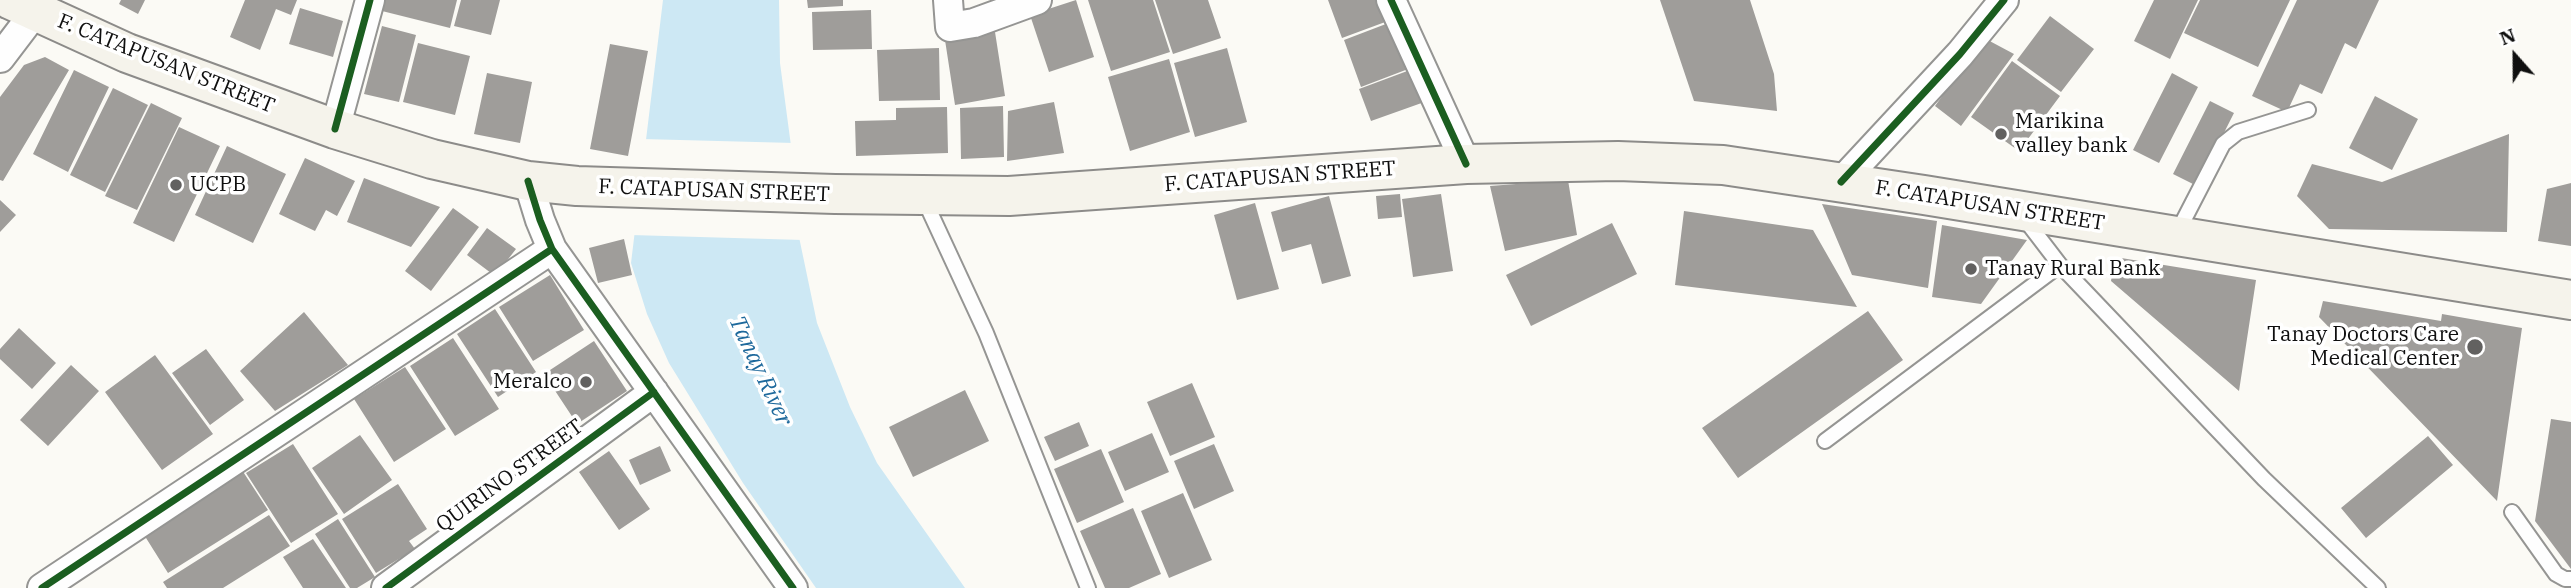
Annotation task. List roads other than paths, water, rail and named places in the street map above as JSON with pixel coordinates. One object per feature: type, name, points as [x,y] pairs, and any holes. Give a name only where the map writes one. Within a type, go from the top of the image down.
[{"type":"main road","name":"F. CATAPUSAN STREET","points":[[23,6],[127,53],[335,129],[432,159],[528,181],[632,189],[1009,196],[1466,164],[1618,160],[1723,165],[2571,300]]},
{"type":"street","points":[[335,129],[370,0]]},
{"type":"street","points":[[949,14],[974,23],[1037,0]]},
{"type":"street","points":[[1391,0],[1466,164]]},
{"type":"street","points":[[1841,182],[1960,54],[2004,0]]},
{"type":"street","points":[[0,58],[23,6]]},
{"type":"street","points":[[528,181],[552,249],[793,588]]},
{"type":"street","points":[[42,588],[552,249]]},
{"type":"street","name":"QUIRINO STREET","points":[[386,588],[653,391]]},
{"type":"lane","points":[[2176,237],[2223,144],[2238,132],[2308,110]]},
{"type":"lane","points":[[923,196],[986,333],[1088,588]]},
{"type":"lane","points":[[2019,211],[2060,265],[2264,479],[2378,588]]},
{"type":"lane","points":[[1825,441],[2060,265]]},
{"type":"lane","points":[[2512,512],[2556,574],[2564,579],[2571,579]]},
{"type":"water","name":"Tanay River","points":[[663,0],[779,0],[780,63],[793,161],[799,237],[817,323],[850,407],[877,463],[965,588],[816,588],[743,483],[669,363],[647,314],[631,263]]},
{"type":"place","name":"Marikina valley bank","points":[[2001,134]]},
{"type":"place","name":"UCPB","points":[[176,185]]},
{"type":"place","name":"Tanay Rural Bank","points":[[1971,269]]},
{"type":"place","name":"Tanay Doctors Care Medical Center","points":[[2475,347]]},
{"type":"place","name":"Meralco","points":[[586,382]]}]
